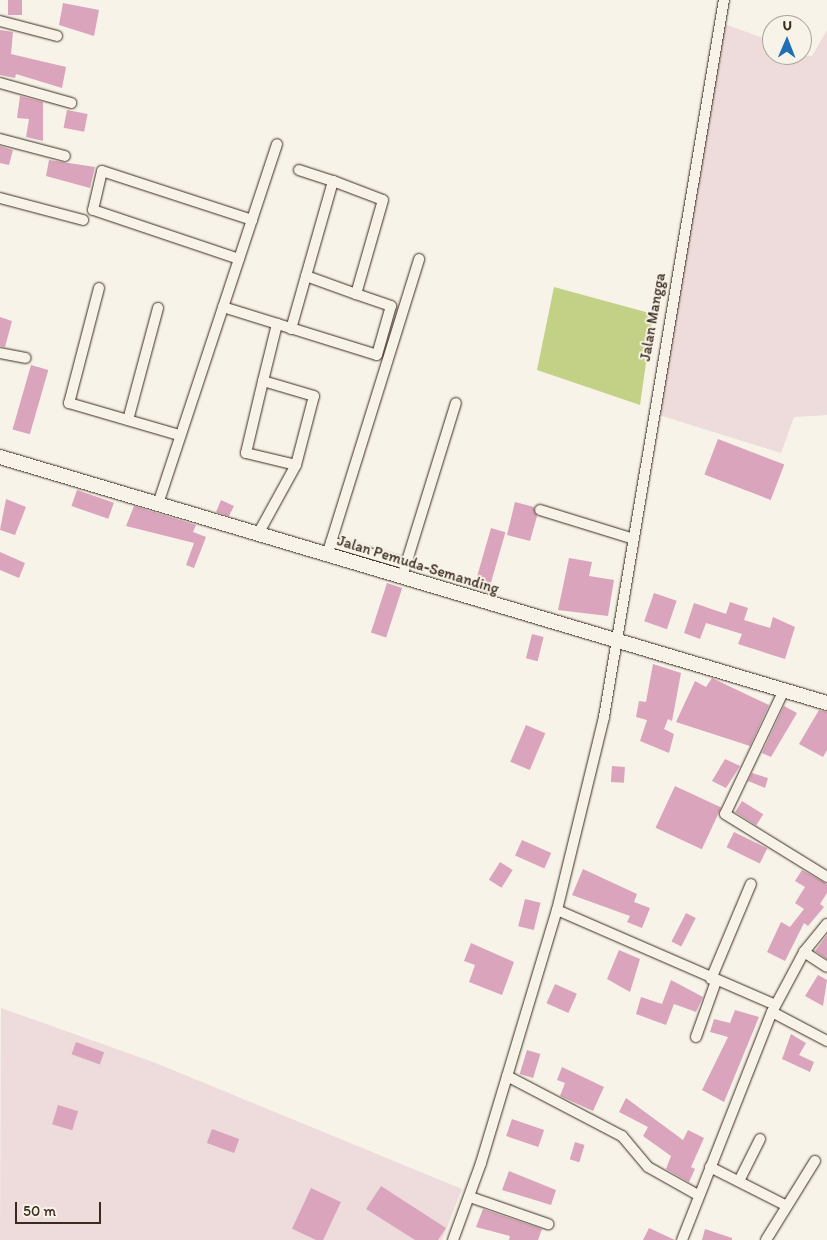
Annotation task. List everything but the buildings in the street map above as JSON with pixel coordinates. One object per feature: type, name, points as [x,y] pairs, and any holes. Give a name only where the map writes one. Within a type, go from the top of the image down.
[{"type":"main road","name":"Jalan Pemuda-Semanding","points":[[0,457],[258,534],[329,548],[614,640],[827,702]]},
{"type":"street","name":"Jalan Mangga","points":[[453,1240],[470,1196],[557,910],[604,717],[630,538],[724,0]]},
{"type":"street","points":[[0,21],[57,36]]},
{"type":"street","points":[[0,83],[71,103]]},
{"type":"street","points":[[0,138],[65,156]]},
{"type":"street","points":[[158,504],[179,435],[277,144]]},
{"type":"street","points":[[299,170],[383,200],[356,294]]},
{"type":"street","points":[[239,259],[93,210],[102,171],[252,220]]},
{"type":"street","points":[[291,328],[333,181]]},
{"type":"street","points":[[0,198],[83,220]]},
{"type":"street","points":[[329,548],[419,259]]},
{"type":"street","points":[[223,307],[377,355],[390,306],[306,276]]},
{"type":"street","points":[[99,288],[69,403],[179,435]]},
{"type":"street","points":[[128,420],[158,308]]},
{"type":"street","points":[[277,324],[246,453],[296,465]]},
{"type":"street","points":[[0,353],[26,358]]},
{"type":"street","points":[[258,534],[296,465],[314,396],[263,380]]},
{"type":"street","points":[[404,571],[456,403]]},
{"type":"street","points":[[540,510],[630,538]]},
{"type":"street","points":[[784,690],[725,814],[827,877]]},
{"type":"street","points":[[696,1038],[714,980],[751,884]]},
{"type":"street","points":[[557,910],[774,1009],[827,1041]]},
{"type":"street","points":[[682,1240],[698,1195],[774,1009],[804,952],[827,924]]},
{"type":"street","points":[[804,952],[827,967]]},
{"type":"street","points":[[507,1076],[622,1136],[648,1167],[698,1195]]},
{"type":"street","points":[[738,1181],[760,1139]]},
{"type":"street","points":[[766,1240],[815,1161]]},
{"type":"street","points":[[710,1167],[787,1206]]},
{"type":"street","points":[[470,1196],[548,1224]]},
{"type":"shaded area","points":[[724,24],[762,37],[762,65],[812,65],[812,56],[827,30],[827,415],[794,417],[781,453],[659,415]]},
{"type":"shaded area","points":[[1,1008],[153,1062],[462,1189],[442,1240],[0,1240]]},
{"type":"green space","points":[[554,287],[653,314],[640,405],[537,370]]}]
